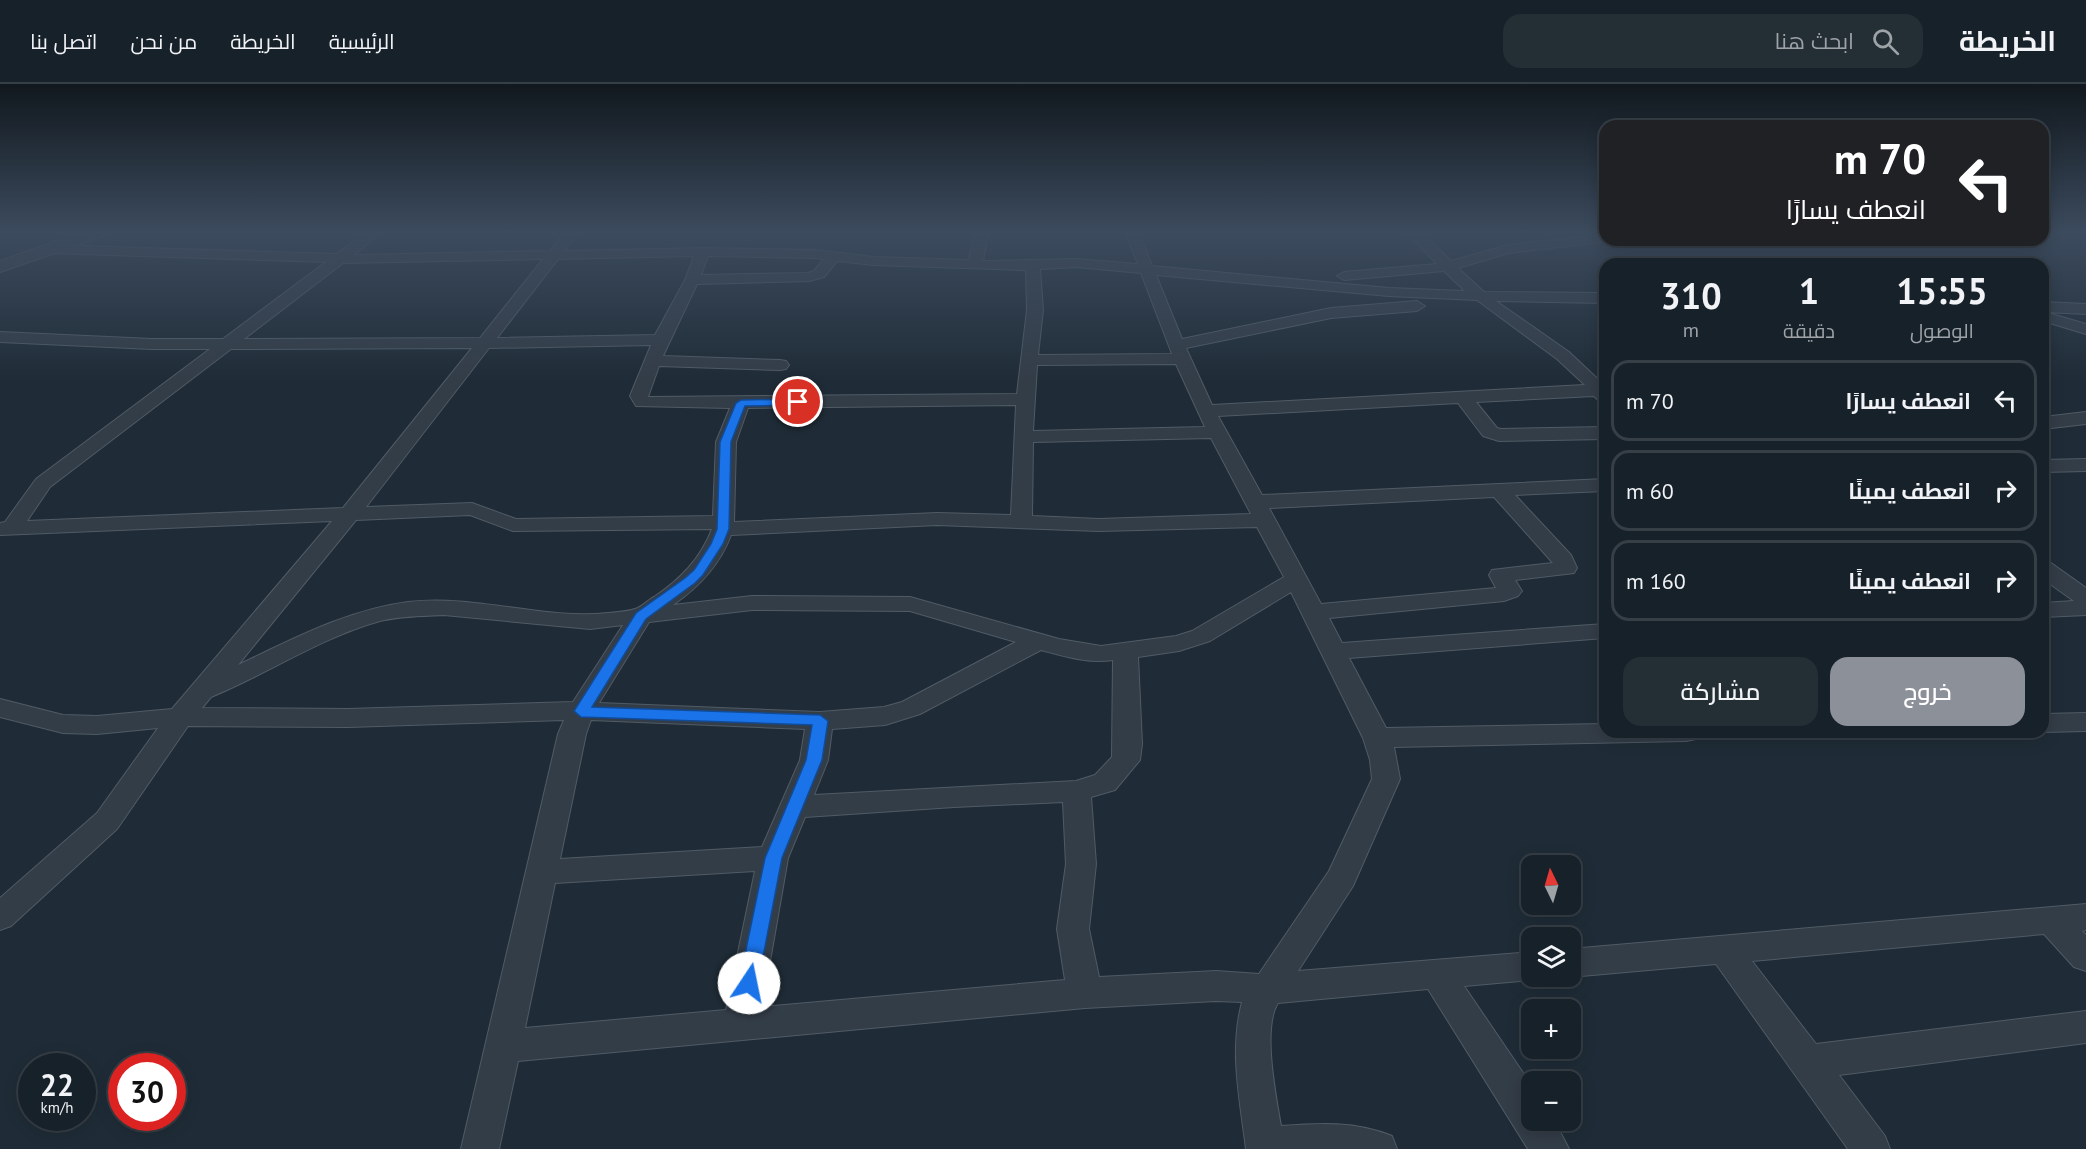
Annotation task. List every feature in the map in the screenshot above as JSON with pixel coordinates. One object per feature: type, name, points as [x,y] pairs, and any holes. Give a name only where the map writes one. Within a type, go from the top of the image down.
[{"type":"street","points":[[6,529],[43,483],[311,282]]},
{"type":"street","points":[[0,917],[107,821],[180,717],[348,516],[532,282]]},
{"type":"street","points":[[691,282],[652,361],[639,396],[642,402],[1025,399]]},
{"type":"street","points":[[1021,521],[1025,399],[1035,309],[1034,282]]},
{"type":"street","points":[[1152,282],[1180,352],[1212,422],[1314,612],[1377,738],[1384,760],[1386,779],[1342,877],[1266,989],[1253,1022],[1252,1044],[1265,1148],[1320,1141],[1378,1149]]},
{"type":"street","points":[[1277,282],[1484,299]]},
{"type":"street","points":[[1466,282],[1484,299],[1556,352],[1599,390]]},
{"type":"street","points":[[1030,360],[1180,352],[1331,313],[1484,299],[1599,298]]},
{"type":"street","points":[[2049,307],[2086,309]]},
{"type":"street","points":[[2049,318],[2086,329]]},
{"type":"street","points":[[0,337],[152,344],[661,340]]},
{"type":"street","points":[[652,361],[780,365]]},
{"type":"street","points":[[1024,437],[1463,398],[1599,394]]},
{"type":"street","points":[[1463,398],[1490,432],[1499,435],[1599,433]]},
{"type":"street","points":[[480,1149],[572,734],[581,711],[641,616],[681,589],[699,572],[717,544],[723,525],[726,442],[741,403]]},
{"type":"street","points":[[2051,421],[2086,418]]},
{"type":"street","points":[[2051,421],[2086,429]]},
{"type":"street","points":[[2049,466],[2086,465]]},
{"type":"street","points":[[6,529],[472,509],[513,525],[723,525],[937,519],[1100,525],[1500,491],[1599,485]]},
{"type":"street","points":[[1314,612],[1504,594],[1510,591],[1500,575],[1566,568],[1563,560],[1500,491]]},
{"type":"street","points":[[2049,572],[2086,599]]},
{"type":"street","points":[[203,691],[340,627],[375,615],[410,609],[444,608],[590,622],[752,603],[910,604],[926,606],[1080,652],[1101,654],[1179,643],[1201,636],[1296,579]]},
{"type":"street","points":[[2049,610],[2086,608]]},
{"type":"street","points":[[1333,651],[1599,637]]},
{"type":"street","points":[[0,708],[63,724],[97,725],[180,717],[348,718],[581,711],[820,721],[885,716],[911,708],[1038,641]]},
{"type":"street","points":[[795,807],[954,796],[1076,791],[1106,783],[1126,760],[1128,744],[1125,652]]},
{"type":"street","points":[[741,1025],[773,858],[814,760],[820,721]]},
{"type":"street","points":[[2049,723],[2086,722]]},
{"type":"street","points":[[1377,738],[1599,734]]},
{"type":"street","points":[[1076,791],[1080,820],[1081,864],[1073,929],[1085,993]]},
{"type":"street","points":[[540,872],[773,858]]},
{"type":"street","points":[[1581,962],[2086,917]]},
{"type":"street","points":[[2051,920],[2086,957]]},
{"type":"street","points":[[1725,950],[1871,1149]]},
{"type":"street","points":[[502,1047],[1085,993],[1216,986],[1266,989],[1521,967]]},
{"type":"street","points":[[1437,974],[1521,1103]]},
{"type":"street","points":[[1808,1062],[2086,1027]]},
{"type":"street","points":[[1539,1131],[1550,1149]]},
{"type":"route","points":[[749,983],[773,858],[814,760],[820,721],[581,711],[641,616],[681,589],[699,572],[717,544],[723,529],[726,442],[741,403],[798,402]]}]
